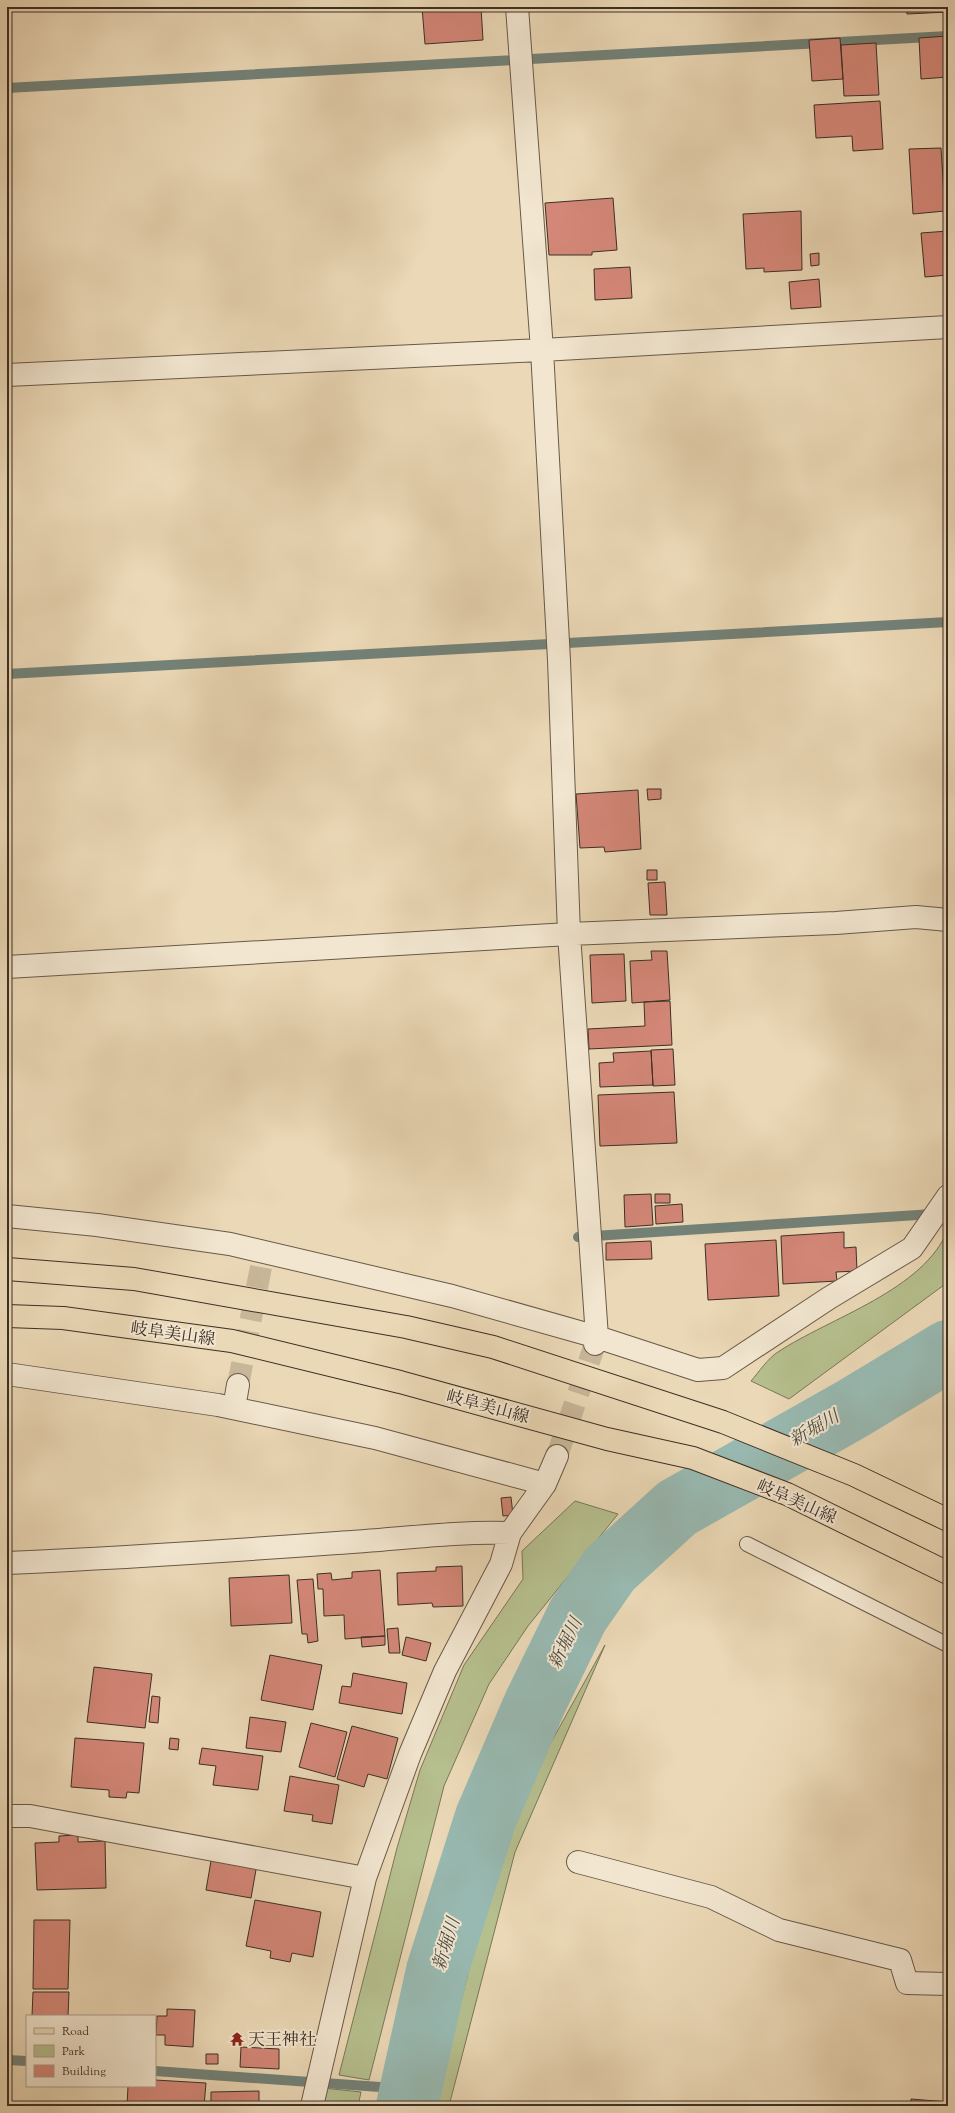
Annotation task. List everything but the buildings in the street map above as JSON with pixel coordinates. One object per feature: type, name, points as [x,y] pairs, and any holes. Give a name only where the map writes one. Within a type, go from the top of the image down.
[{"type":"main road","points":[[7,1269],[134,1279],[406,1327],[493,1347],[723,1422],[854,1475],[948,1520]]},
{"type":"main road","name":"岐阜美山線","points":[[7,1316],[63,1318],[232,1341],[400,1382],[607,1439],[693,1458],[787,1494],[948,1573]]},
{"type":"street","points":[[517,7],[542,350],[560,660],[569,934],[596,1340]]},
{"type":"street","points":[[7,375],[542,350],[948,327]]},
{"type":"street","points":[[7,967],[569,934],[836,923],[916,917],[948,920]]},
{"type":"street","points":[[7,1216],[97,1225],[230,1244],[262,1259],[452,1296],[698,1370],[723,1368],[829,1298],[912,1248],[948,1196]]},
{"type":"street","points":[[7,1374],[234,1408],[375,1438],[545,1484]]},
{"type":"street","points":[[234,1408],[238,1385]]},
{"type":"street","points":[[312,2106],[365,1878],[410,1754],[445,1671],[501,1564],[510,1533],[545,1484],[557,1456]]},
{"type":"street","points":[[7,1563],[165,1555],[378,1541],[470,1532],[510,1533]]},
{"type":"street","points":[[7,1816],[30,1816],[365,1878]]},
{"type":"street","points":[[578,1862],[711,1897],[779,1930],[900,1960],[907,1983],[948,1984]]},
{"type":"lane","points":[[747,1544],[948,1645]]},
{"type":"green space","points":[[948,1229],[948,1282],[789,1399],[751,1381],[767,1361],[778,1352],[799,1339],[874,1301],[898,1286],[919,1269],[936,1250]]},
{"type":"green space","points":[[575,1501],[618,1514],[528,1626],[489,1684],[444,1786],[369,2080],[339,2075],[397,1848],[420,1770],[464,1665],[523,1579],[522,1551]]},
{"type":"green space","points":[[605,1645],[515,1852],[449,2106],[434,2106],[507,1822]]},
{"type":"green space","points":[[323,2088],[361,2092],[358,2106],[320,2106]]},
{"type":"waterway","points":[[7,88],[948,36]]},
{"type":"waterway","points":[[7,674],[948,622]]},
{"type":"waterway","points":[[578,1237],[933,1214]]},
{"type":"waterway","name":"新堀川","points":[[407,2106],[437,1971],[486,1817],[535,1703],[578,1615],[610,1569],[677,1508],[852,1409],[948,1351]]},
{"type":"waterway","points":[[7,2060],[26,2061]]},
{"type":"waterway","points":[[156,2071],[394,2088]]},
{"type":"tunnel","points":[[238,1385],[261,1267]]},
{"type":"tunnel","points":[[557,1456],[595,1344]]},
{"type":"place","name":"天王神社","points":[[237,2039]]}]
